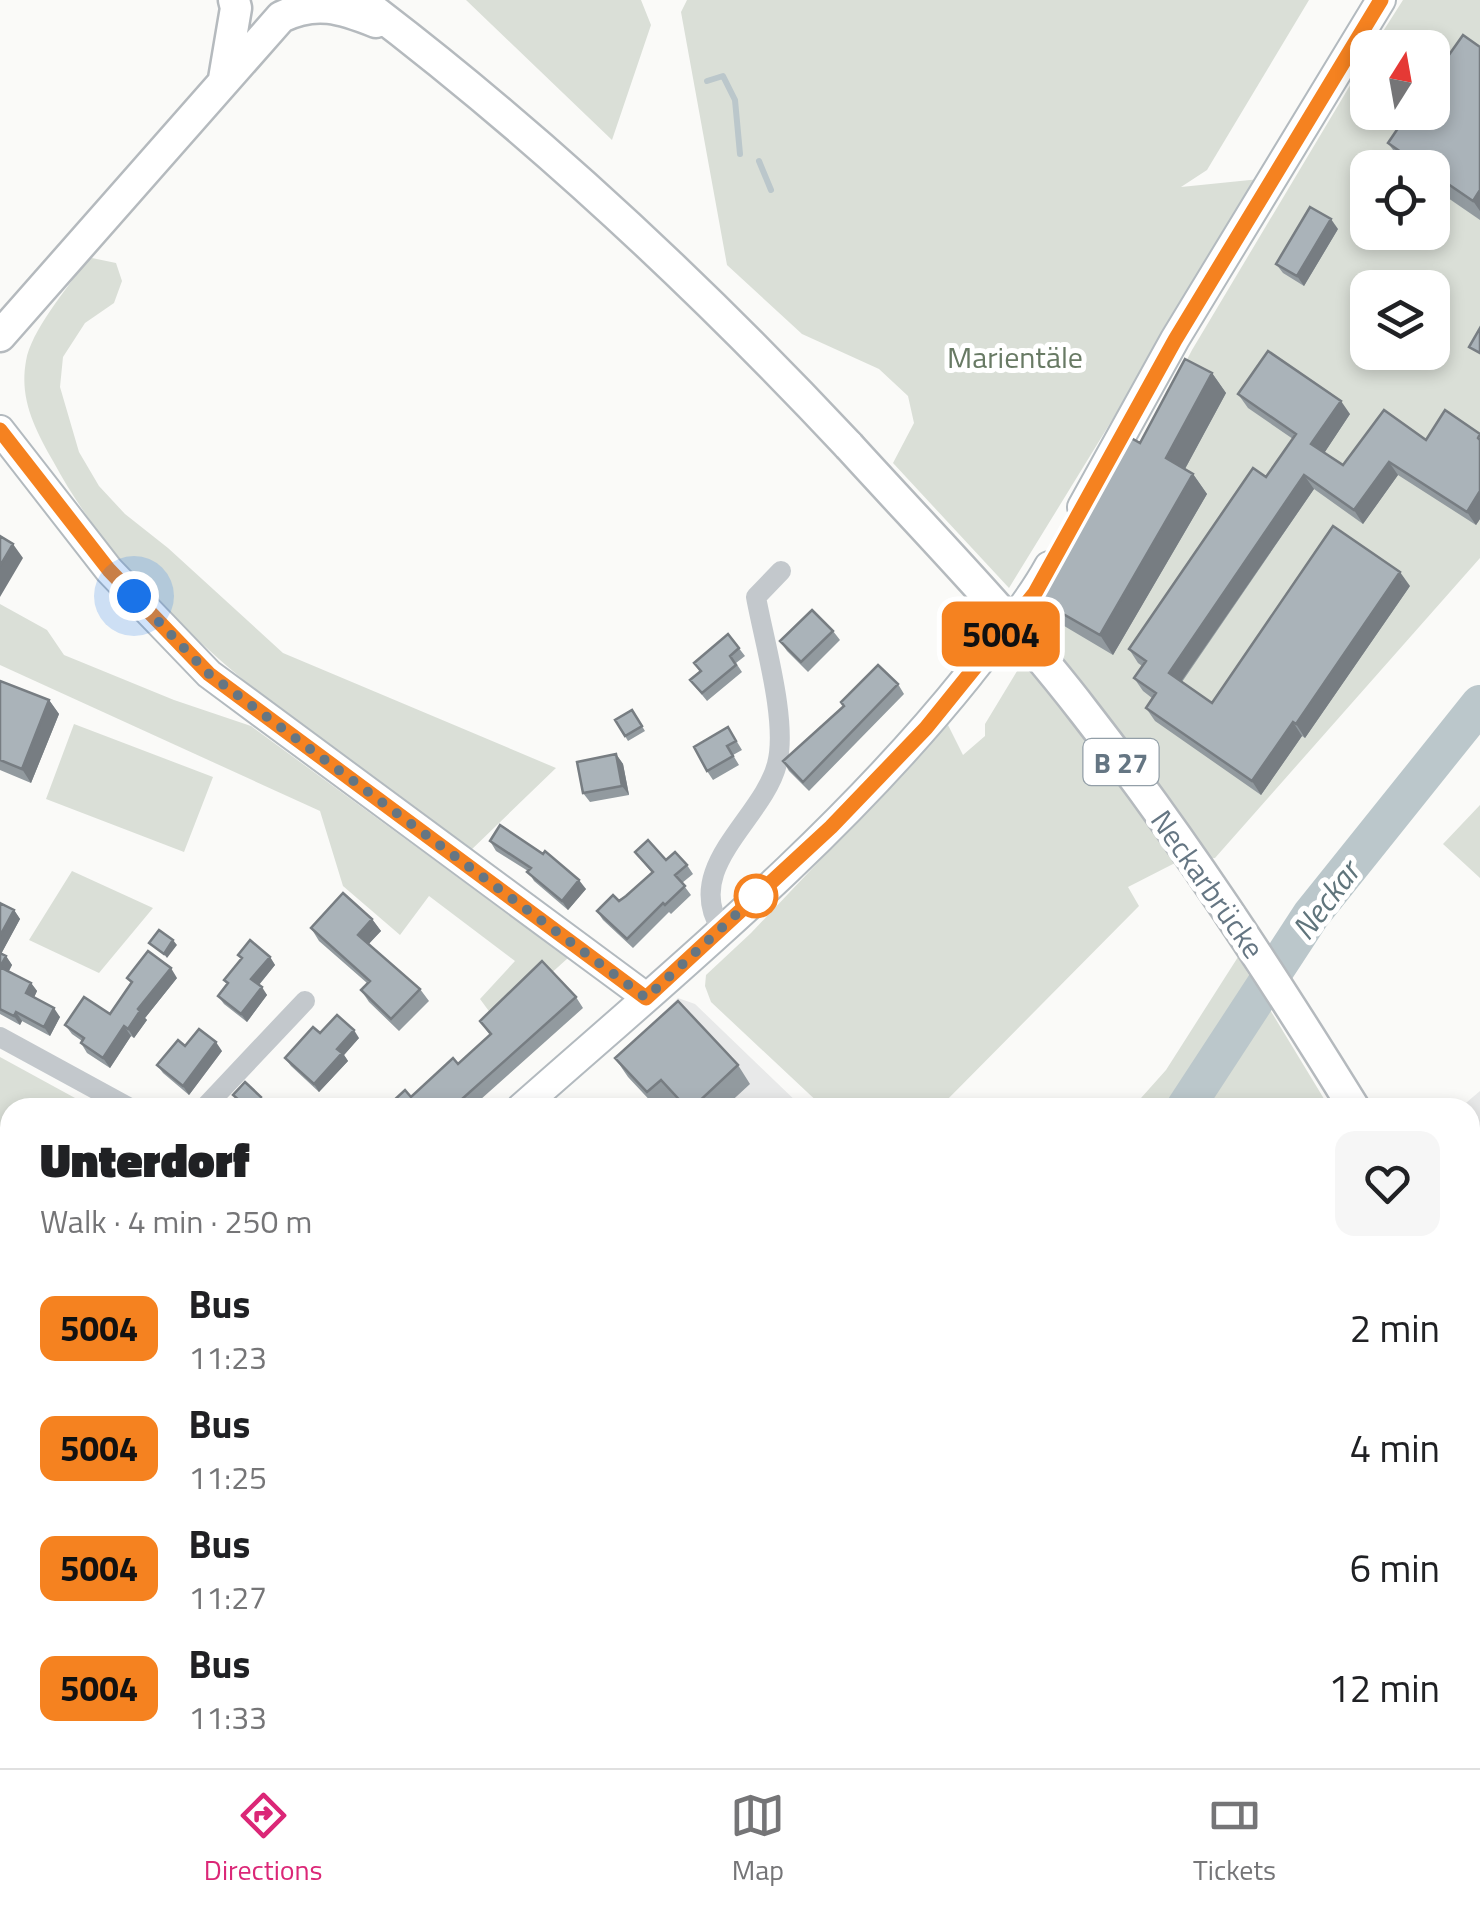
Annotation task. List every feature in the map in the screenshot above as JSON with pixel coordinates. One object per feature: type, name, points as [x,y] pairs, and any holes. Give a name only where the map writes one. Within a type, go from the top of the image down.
[{"type":"main road","points":[[224,79],[234,0]]},
{"type":"main road","name":"B 27","points":[[360,0],[405,34]]},
{"type":"main road","points":[[0,336],[280,17],[297,8],[334,5],[405,34]]},
{"type":"main road","name":"Neckarbrücke","points":[[405,34],[517,125],[744,336],[983,592],[1085,712],[1226,907],[1348,1098]]},
{"type":"street","points":[[533,1098],[831,827],[926,728],[1035,593],[1175,340],[1381,0]]},
{"type":"street","points":[[0,430],[109,570],[209,674],[646,998]]},
{"type":"street","points":[[721,928],[712,914],[712,881],[725,849],[778,763],[778,720],[756,597],[781,571]]},
{"type":"street","points":[[213,1098],[305,1001]]},
{"type":"street","points":[[0,1038],[111,1098]]},
{"type":"shaded area","points":[[678,998],[695,1004],[793,1098],[657,1098],[618,1058]]},
{"type":"green space","points":[[466,0],[641,0],[651,25],[612,140]]},
{"type":"green space","name":"Marientäle","points":[[687,0],[1309,0],[1207,170],[1181,187],[1260,179],[1009,588],[893,463],[914,423],[908,396],[879,369],[802,334],[727,265],[681,12]]},
{"type":"green space","points":[[1403,0],[1480,0],[1480,558],[1215,858],[1175,863],[1128,887],[1139,906],[949,1098],[813,1098],[711,1002],[706,975],[751,933],[948,725],[963,755],[985,736],[985,724],[1043,628],[1044,614],[1138,453],[1192,350],[1350,85],[1350,130],[1450,130],[1450,30],[1384,30]]},
{"type":"green space","points":[[92,258],[116,263],[122,281],[114,303],[85,323],[63,357],[60,387],[79,452],[99,486],[125,514],[283,653],[556,768],[469,852],[240,677],[135,576],[90,521],[35,425],[24,375],[29,349],[42,324]]},
{"type":"green space","points":[[0,604],[47,630],[64,655],[174,700],[251,726],[568,958],[497,1022],[480,999],[515,961],[429,896],[400,935],[343,886],[320,811],[0,665]]},
{"type":"green space","points":[[74,724],[213,777],[184,852],[46,799]]},
{"type":"green space","points":[[1480,805],[1480,878],[1443,844]]},
{"type":"green space","points":[[72,871],[153,908],[99,973],[29,940]]},
{"type":"green space","points":[[1238,957],[1324,1098],[1141,1098],[1166,1070]]},
{"type":"green space","points":[[0,1057],[75,1098],[0,1098]]},
{"type":"building","points":[[1463,35],[1480,47],[1480,190],[1473,201],[1450,185],[1450,150],[1398,150],[1388,143],[1397,130],[1450,130],[1450,53]]},
{"type":"building","points":[[1310,207],[1331,219],[1297,276],[1276,264]]},
{"type":"building","points":[[1480,328],[1480,353],[1469,347]]},
{"type":"building","points":[[1268,351],[1341,401],[1311,444],[1343,465],[1384,410],[1426,440],[1445,410],[1480,434],[1480,491],[1467,512],[1389,462],[1354,510],[1304,475],[1169,673],[1212,703],[1333,526],[1400,572],[1252,781],[1146,708],[1156,693],[1134,678],[1146,661],[1129,649],[1253,468],[1266,477],[1296,434],[1238,394]]},
{"type":"building","points":[[1185,359],[1212,373],[1166,458],[1193,474],[1100,635],[1030,595],[1124,434],[1140,443]]},
{"type":"building","points":[[0,536],[13,544],[0,566]]},
{"type":"building","points":[[812,610],[833,631],[801,662],[780,641]]},
{"type":"building","points":[[728,634],[739,648],[730,656],[736,665],[702,693],[690,680],[701,671],[694,663]]},
{"type":"building","points":[[878,665],[898,684],[803,782],[783,761],[844,706],[841,702]]},
{"type":"building","points":[[0,681],[49,700],[22,769],[0,760]]},
{"type":"building","points":[[632,710],[642,726],[625,736],[615,720]]},
{"type":"building","points":[[728,727],[736,741],[727,746],[733,756],[707,771],[694,747]]},
{"type":"building","points":[[616,754],[622,786],[583,793],[577,762]]},
{"type":"building","points":[[500,825],[543,854],[545,851],[579,880],[562,901],[527,872],[531,868],[490,841]]},
{"type":"building","points":[[648,840],[666,860],[675,852],[687,865],[675,875],[685,886],[627,939],[597,911],[613,895],[619,901],[653,872],[635,852]]},
{"type":"building","points":[[343,893],[372,919],[358,935],[420,989],[391,1019],[361,990],[370,981],[311,928]]},
{"type":"building","points":[[0,903],[14,910],[0,936]]},
{"type":"building","points":[[159,930],[173,940],[164,954],[149,943]]},
{"type":"building","points":[[250,940],[270,957],[251,979],[262,987],[241,1014],[218,996]]},
{"type":"building","points":[[148,951],[171,968],[103,1058],[81,1043],[84,1038],[65,1025],[84,997],[110,1014],[132,982],[127,978]]},
{"type":"building","points":[[542,961],[576,997],[463,1098],[396,1098],[405,1090],[411,1097],[453,1058],[458,1064],[491,1034],[480,1021]]},
{"type":"building","points":[[0,967],[31,983],[26,993],[54,1008],[44,1027],[16,1012],[14,1016],[0,1009]]},
{"type":"building","points":[[678,1001],[738,1065],[703,1098],[678,1098],[661,1080],[647,1092],[615,1058]]},
{"type":"building","points":[[337,1015],[354,1030],[337,1049],[342,1053],[314,1084],[285,1058],[313,1027],[320,1033]]},
{"type":"building","points":[[199,1029],[216,1042],[183,1086],[157,1065],[178,1040],[185,1046]]},
{"type":"building","points":[[245,1082],[261,1097],[236,1098],[233,1095]]},
{"type":"waterway","points":[[707,81],[723,76],[735,100],[740,154]]},
{"type":"waterway","points":[[759,161],[771,190]]},
{"type":"waterway","name":"Neckar","points":[[1192,1098],[1311,915],[1480,704]]},
{"type":"bus line","name":"5004","points":[[0,430],[109,570],[209,674],[646,998],[831,827],[926,728],[1035,593],[1175,340],[1381,0]]},
{"type":"route","points":[[134,596],[209,674],[646,998],[756,896]]}]
